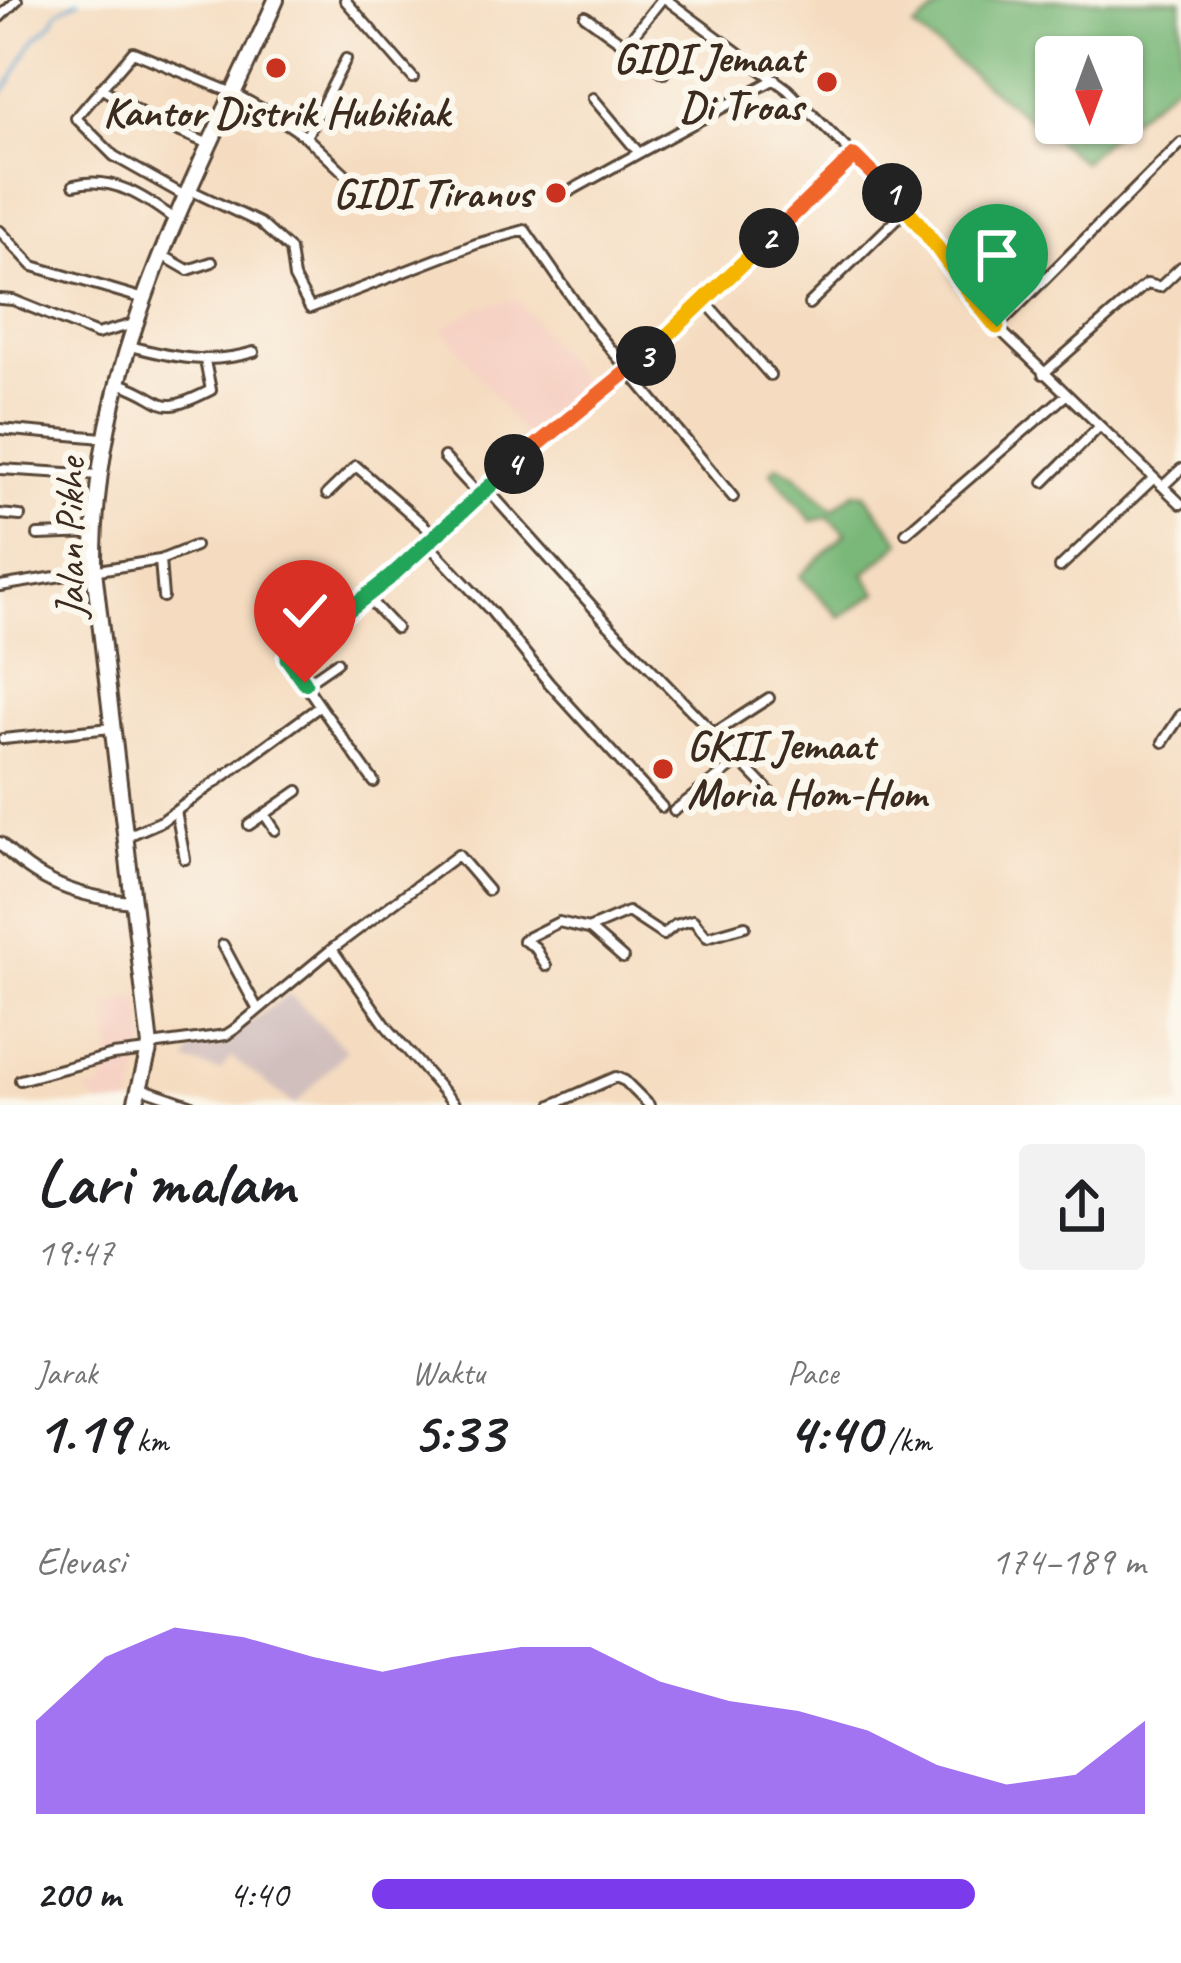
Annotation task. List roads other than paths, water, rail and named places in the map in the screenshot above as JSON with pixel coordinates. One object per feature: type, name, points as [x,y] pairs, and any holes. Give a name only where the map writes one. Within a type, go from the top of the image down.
[{"type":"highway","name":"Jalan Pikhe","points":[[134,1105],[150,1048],[94,570],[98,475],[103,438],[141,298],[276,0]]},
{"type":"main road","points":[[0,847],[59,887],[132,905]]},
{"type":"street","points":[[0,17],[17,0]]},
{"type":"street","points":[[345,0],[412,78]]},
{"type":"street","points":[[627,43],[664,0],[775,79],[907,209],[997,327],[1181,504]]},
{"type":"street","points":[[585,16],[664,73]]},
{"type":"street","points":[[373,200],[306,136],[232,93],[137,52],[76,118],[113,156],[260,224],[290,250],[291,268],[310,308],[525,230],[590,324],[733,497]]},
{"type":"street","points":[[306,136],[346,59]]},
{"type":"street","points":[[570,191],[775,79]]},
{"type":"street","points":[[101,88],[152,120],[210,145]]},
{"type":"street","points":[[593,98],[639,153]]},
{"type":"street","points":[[997,327],[1181,143]]},
{"type":"street","points":[[374,782],[287,658],[388,579],[483,491],[629,372],[854,156]]},
{"type":"street","points":[[74,185],[96,182],[134,192],[176,220]]},
{"type":"street","points":[[809,304],[907,209]]},
{"type":"street","points":[[0,231],[33,266],[141,298]]},
{"type":"street","points":[[161,254],[188,270],[212,262]]},
{"type":"street","points":[[1043,374],[1139,290],[1147,284],[1161,286],[1181,267]]},
{"type":"street","points":[[0,299],[97,334],[134,324]]},
{"type":"street","points":[[704,300],[770,375]]},
{"type":"street","points":[[129,345],[181,360],[205,361],[254,352]]},
{"type":"street","points":[[117,382],[166,408],[181,405],[211,390],[205,361]]},
{"type":"street","points":[[907,533],[1066,395]]},
{"type":"street","points":[[1044,482],[1098,428]]},
{"type":"street","points":[[0,430],[103,438]]},
{"type":"street","points":[[444,457],[483,491],[769,791]]},
{"type":"street","points":[[327,494],[356,466],[435,535]]},
{"type":"street","points":[[0,469],[98,475]]},
{"type":"street","points":[[1162,486],[1181,469]]},
{"type":"street","points":[[1060,567],[1154,478]]},
{"type":"street","points":[[0,514],[20,516]]},
{"type":"street","points":[[38,535],[94,533]]},
{"type":"street","points":[[427,543],[662,807]]},
{"type":"street","points":[[0,586],[160,560],[195,546]]},
{"type":"street","points":[[160,560],[163,597]]},
{"type":"street","points":[[364,594],[396,628]]},
{"type":"street","points":[[305,683],[337,662]]},
{"type":"street","points":[[713,734],[769,698]]},
{"type":"street","points":[[125,837],[176,811],[320,706]]},
{"type":"street","points":[[1163,742],[1181,715]]},
{"type":"street","points":[[3,739],[113,728]]},
{"type":"street","points":[[674,811],[740,760]]},
{"type":"street","points":[[243,764],[250,774]]},
{"type":"street","points":[[250,825],[298,790]]},
{"type":"street","points":[[176,811],[185,860]]},
{"type":"street","points":[[265,815],[275,830]]},
{"type":"street","points":[[20,1080],[113,1054],[226,1035],[458,855],[488,890]]},
{"type":"street","points":[[590,929],[628,912],[663,935],[693,920],[707,937],[745,926]]},
{"type":"street","points":[[546,965],[535,947],[523,940],[559,922],[590,929],[623,958]]},
{"type":"street","points":[[223,945],[258,1010]]},
{"type":"street","points":[[332,949],[387,1027],[455,1105]]},
{"type":"street","points":[[552,1105],[616,1078],[649,1105]]},
{"type":"street","points":[[141,1088],[190,1105]]},
{"type":"waterway","points":[[0,96],[57,12],[79,0]]},
{"type":"waterway","points":[[0,98],[0,113]]},
{"type":"place","name":"Kantor Distrik Hubikiak","points":[[276,68]]},
{"type":"place","name":"GIDI Jemaat Di Troas","points":[[827,82]]},
{"type":"place","name":"GIDI Tiranus","points":[[556,193]]},
{"type":"place","name":"GKII Jemaat Moria Hom-Hom","points":[[663,769]]}]
